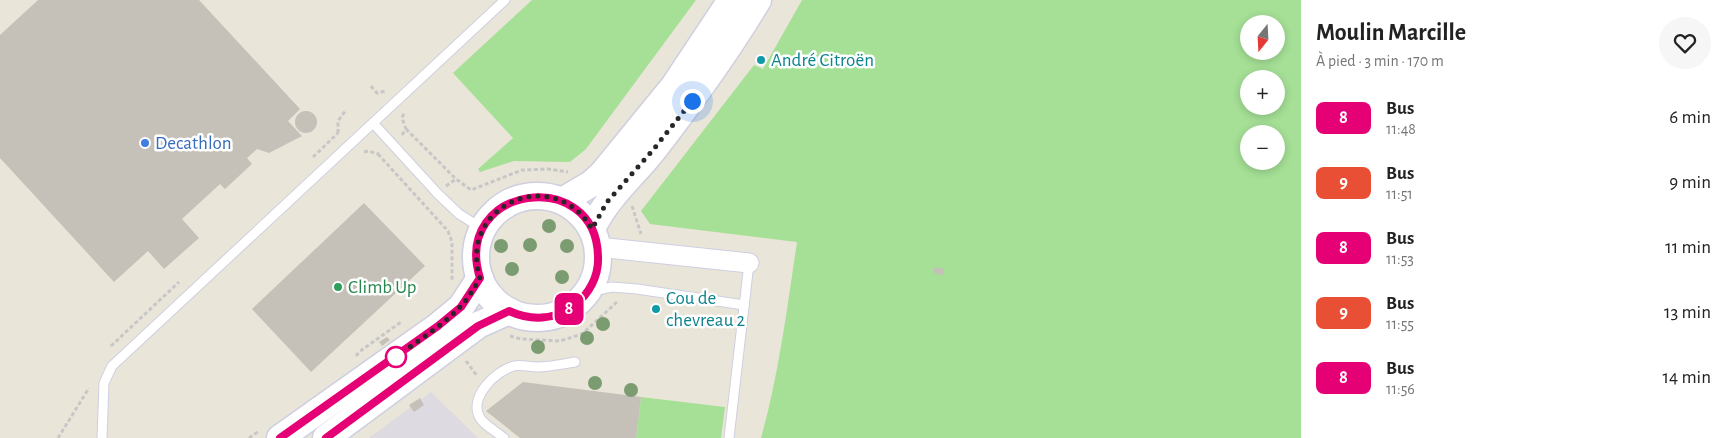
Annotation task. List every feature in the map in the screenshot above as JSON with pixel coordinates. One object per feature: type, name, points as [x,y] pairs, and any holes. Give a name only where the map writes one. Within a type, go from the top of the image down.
[{"type":"street","points":[[562,201],[591,184],[603,173],[674,86],[731,0]]},
{"type":"street","points":[[326,438],[478,326],[508,323],[530,317],[552,316],[572,307],[587,292],[598,267],[595,238],[607,202],[653,150],[692,101],[728,49],[758,0]]},
{"type":"street","points":[[508,323],[480,278],[476,253],[483,229],[498,210],[520,198],[544,196],[562,201],[581,215],[595,238],[642,251],[749,263]]},
{"type":"street","points":[[280,438],[438,326],[461,307],[480,278]]},
{"type":"lane","points":[[102,438],[104,383],[112,366],[505,0]]},
{"type":"lane","points":[[373,123],[438,194],[459,214],[483,229]]},
{"type":"lane","points":[[728,438],[749,263]]},
{"type":"lane","points":[[587,292],[612,287],[637,289],[744,305]]},
{"type":"lane","points":[[504,438],[480,419],[477,408],[478,398],[485,387],[495,377],[513,366],[544,367],[575,362]]},
{"type":"path","points":[[371,86],[377,92],[387,91],[390,94]]},
{"type":"path","points":[[403,108],[406,110],[402,118],[406,129],[456,179],[472,190],[522,170],[548,169],[573,173]]},
{"type":"path","points":[[341,137],[336,126],[340,115],[346,110]]},
{"type":"path","points":[[400,137],[406,129]]},
{"type":"path","points":[[358,156],[368,150],[378,154],[451,237],[452,281],[446,288]]},
{"type":"path","points":[[378,154],[386,152]]},
{"type":"path","points":[[632,205],[640,231],[642,251]]},
{"type":"path","points":[[508,323],[521,339],[560,341],[582,334],[614,303],[635,298],[637,289]]},
{"type":"path","points":[[58,438],[88,388]]},
{"type":"shaded area","points":[[431,392],[478,438],[369,438],[407,410]]},
{"type":"green space","points":[[532,0],[696,0],[586,149],[570,162],[514,161],[480,172],[478,169],[513,138],[453,73]]},
{"type":"green space","points":[[802,0],[1301,0],[1301,438],[761,438],[778,365],[797,242],[650,224],[641,211],[754,65],[763,69]]},
{"type":"green space","points":[[641,397],[725,407],[721,438],[636,438]]},
{"type":"building","name":"Decathlon","points":[[38,0],[199,0],[300,109],[288,121],[302,136],[269,153],[257,149],[247,158],[252,164],[225,189],[220,184],[182,219],[199,238],[164,269],[148,251],[114,282],[0,158],[0,35]]},
{"type":"building","name":"André Citroën","points":[[762,54],[766,57],[761,66],[756,63]]},
{"type":"building","points":[[306,111],[314,114],[317,122],[314,130],[306,133],[298,130],[295,122],[298,114]]},
{"type":"building","name":"Climb Up","points":[[364,203],[425,266],[311,372],[252,309]]},
{"type":"building","points":[[934,267],[944,269],[943,275],[933,273]]},
{"type":"building","name":"Cou de chevreau 2","points":[[652,306],[662,307],[661,313],[651,312]]},
{"type":"building","points":[[387,337],[390,340],[382,346],[379,342]]},
{"type":"building","points":[[523,382],[641,397],[636,438],[520,438],[486,411]]},
{"type":"building","points":[[420,398],[424,405],[414,412],[409,405]]},
{"type":"bus line","name":"8","points":[[280,438],[397,356],[461,307],[480,278],[476,260],[480,235],[490,219],[503,206],[526,197],[544,196],[567,204],[585,219],[592,229],[598,247],[598,267],[591,287],[577,303],[565,311],[544,318],[523,316],[509,311],[478,326],[326,438]]},
{"type":"place","name":"André Citroën","points":[[761,60]]},
{"type":"place","name":"Decathlon","points":[[145,143]]},
{"type":"place","name":"Climb Up","points":[[338,287]]},
{"type":"place","name":"Cou de chevreau 2","points":[[656,309]]},
{"type":"route","points":[[396,357],[461,307],[469,296],[480,278],[476,260],[478,241],[486,224],[498,210],[520,198],[550,197],[572,207],[592,229],[607,202],[653,150],[692,101]]}]
